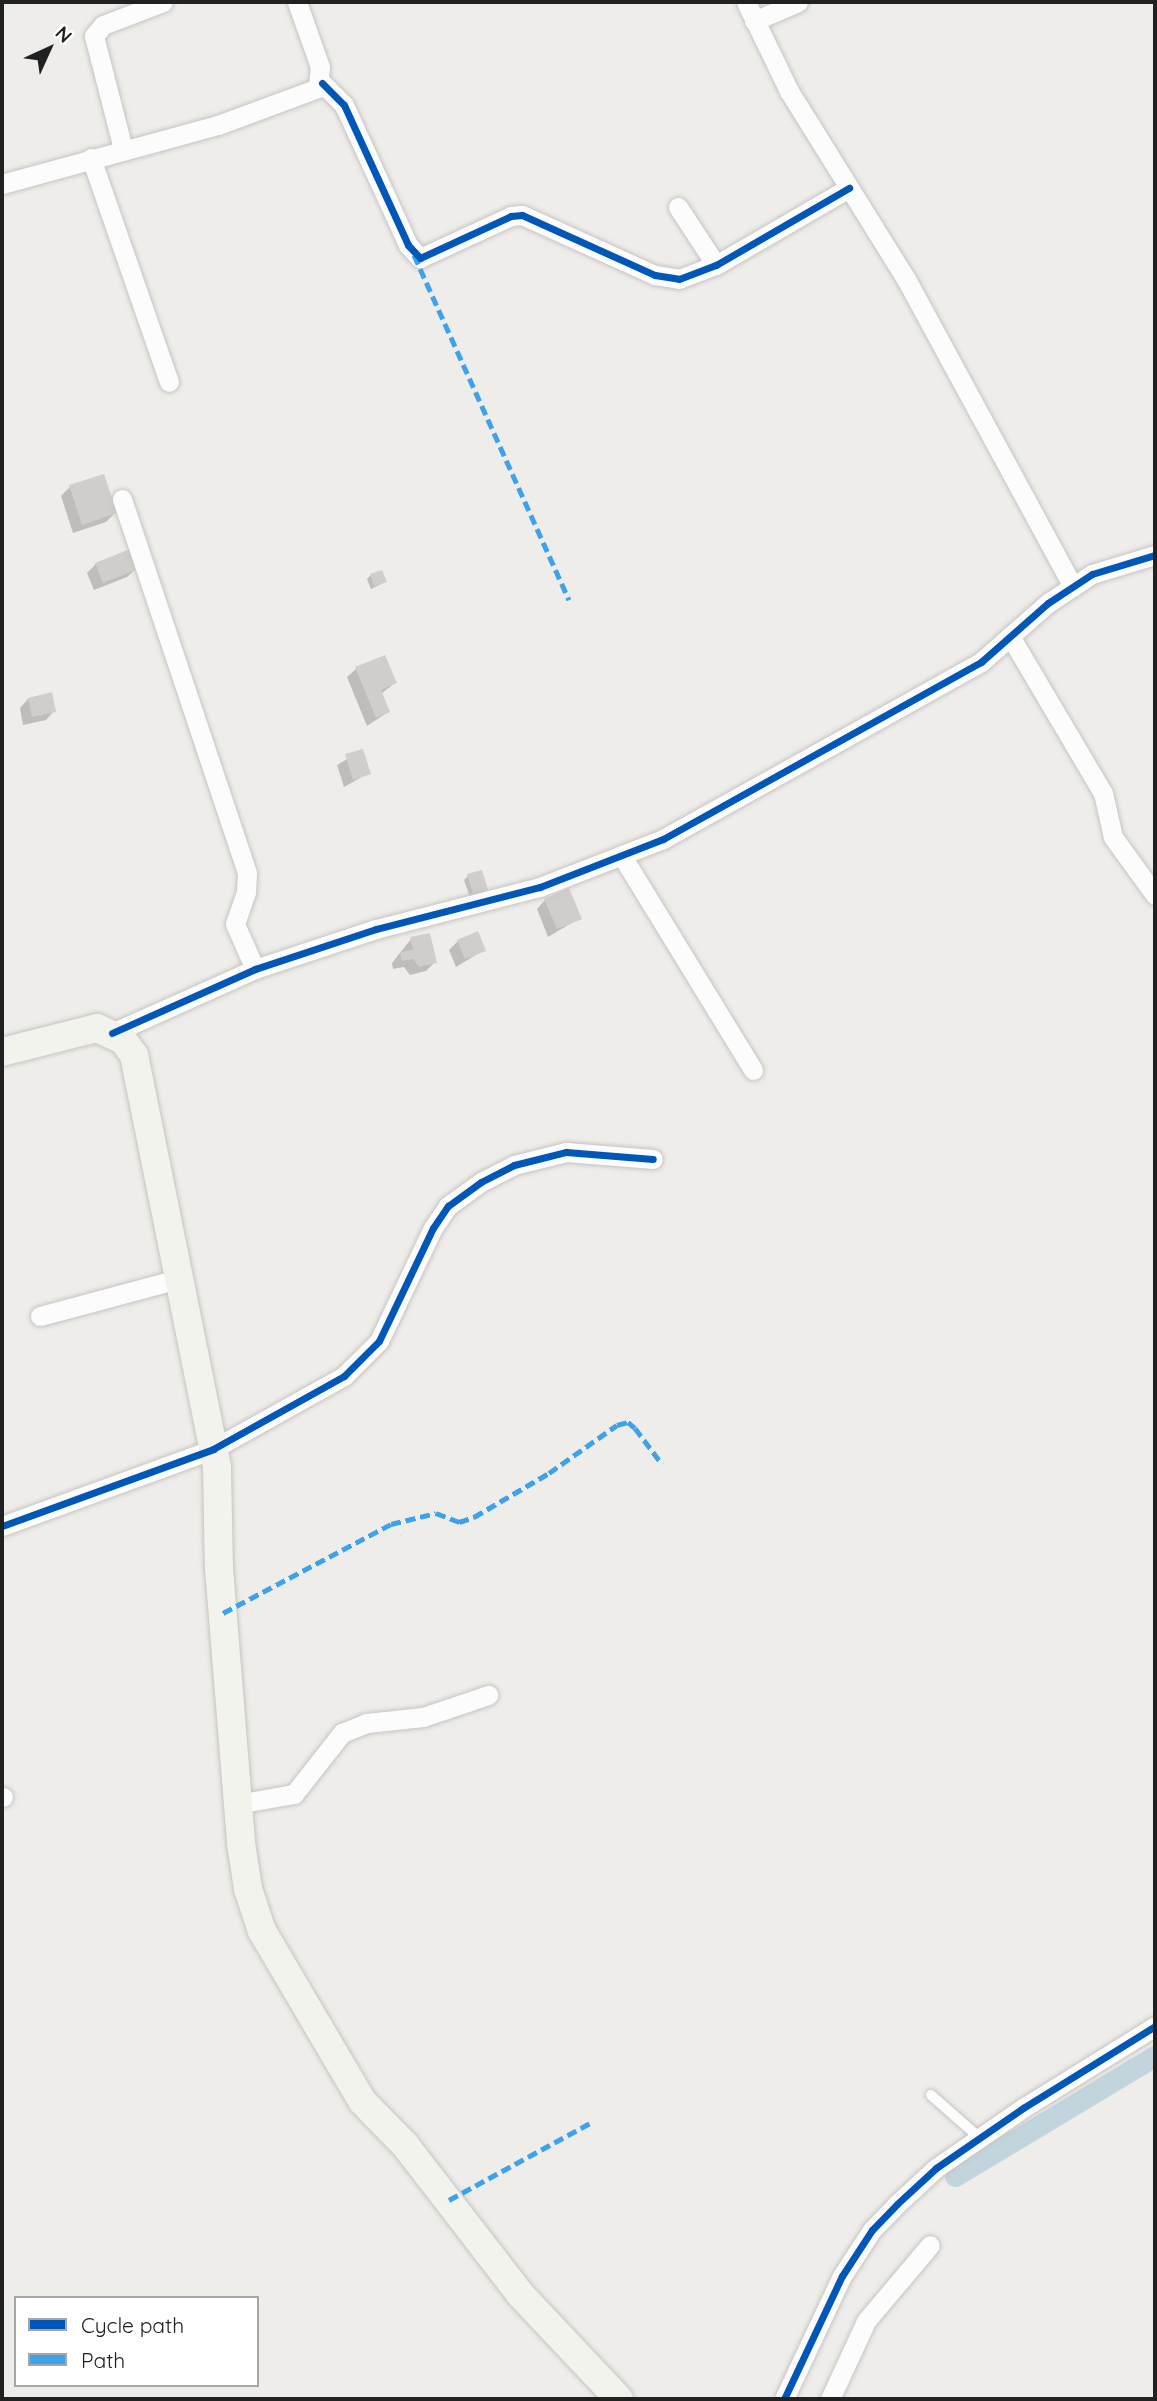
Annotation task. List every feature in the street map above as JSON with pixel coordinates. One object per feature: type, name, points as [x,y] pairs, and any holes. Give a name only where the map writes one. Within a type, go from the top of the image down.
[{"type":"main road","points":[[2,1052],[97,1028],[112,1032],[134,1055],[213,1449],[237,1804],[248,1889],[262,1930],[332,2057],[362,2101],[405,2145],[503,2274],[619,2399]]},
{"type":"street","points":[[123,149],[94,36],[103,25],[163,2]]},
{"type":"street","points":[[297,2],[322,83],[344,105],[414,255],[430,256],[511,216],[522,215],[666,279],[680,279],[716,265],[849,188]]},
{"type":"street","points":[[746,2],[789,92],[970,392],[1073,587]]},
{"type":"street","points":[[754,21],[798,2]]},
{"type":"street","points":[[2,184],[218,125],[305,95],[322,83]]},
{"type":"street","points":[[91,158],[169,382]]},
{"type":"street","points":[[678,207],[716,265]]},
{"type":"street","points":[[122,499],[247,873],[246,892],[235,924],[255,969]]},
{"type":"street","points":[[112,1032],[255,969],[376,929],[540,887],[663,839],[830,749],[981,662],[1010,636],[1092,575],[1155,555]]},
{"type":"street","points":[[1010,636],[1104,793],[1113,837],[1155,895]]},
{"type":"street","points":[[622,856],[752,1070]]},
{"type":"street","points":[[2,1526],[213,1449],[305,1402],[364,1360],[384,1330],[433,1228],[448,1206],[481,1182],[513,1165],[566,1152],[653,1159]]},
{"type":"street","points":[[40,1316],[178,1279]]},
{"type":"street","points":[[237,1804],[294,1794],[342,1733],[355,1728],[423,1717],[488,1695]]},
{"type":"street","points":[[784,2399],[842,2276],[866,2238],[936,2168],[1155,2026]]},
{"type":"street","points":[[830,2399],[866,2321],[930,2245]]},
{"type":"lane","points":[[931,2095],[980,2138]]},
{"type":"building","points":[[104,474],[117,513],[82,525],[69,485]]},
{"type":"building","points":[[130,549],[138,569],[103,583],[95,563]]},
{"type":"building","points":[[382,570],[387,582],[374,586],[370,574]]},
{"type":"building","points":[[385,655],[397,683],[381,690],[390,712],[376,718],[355,667]]},
{"type":"building","points":[[52,692],[56,712],[32,717],[28,698]]},
{"type":"building","points":[[363,749],[371,774],[353,780],[345,754]]},
{"type":"building","points":[[482,870],[488,890],[473,894],[467,874]]},
{"type":"building","points":[[569,888],[582,919],[557,929],[544,899]]},
{"type":"building","points":[[478,931],[486,951],[465,959],[457,940]]},
{"type":"building","points":[[430,933],[437,963],[419,967],[413,959],[402,961],[400,952],[413,950],[410,937]]},
{"type":"waterway","points":[[955,2176],[1155,2056]]},
{"type":"marked path","points":[[414,255],[569,600]]},
{"type":"marked path","points":[[223,1613],[391,1524],[436,1513],[459,1522],[474,1517],[549,1473],[617,1425],[628,1422],[635,1428],[662,1464]]},
{"type":"marked path","points":[[449,2200],[594,2121]]},
{"type":"cycle path","points":[[322,83],[344,105],[408,245],[420,258],[511,216],[522,215],[655,275],[679,279],[716,265],[849,188]]},
{"type":"cycle path","points":[[112,1033],[255,969],[376,929],[540,887],[663,839],[981,662],[1048,603],[1092,574],[1155,555]]},
{"type":"cycle path","points":[[2,1526],[213,1449],[344,1376],[379,1341],[433,1228],[448,1206],[481,1182],[514,1165],[566,1152],[653,1159]]},
{"type":"cycle path","points":[[784,2399],[842,2276],[872,2230],[897,2204],[936,2168],[1023,2108],[1155,2026]]}]
